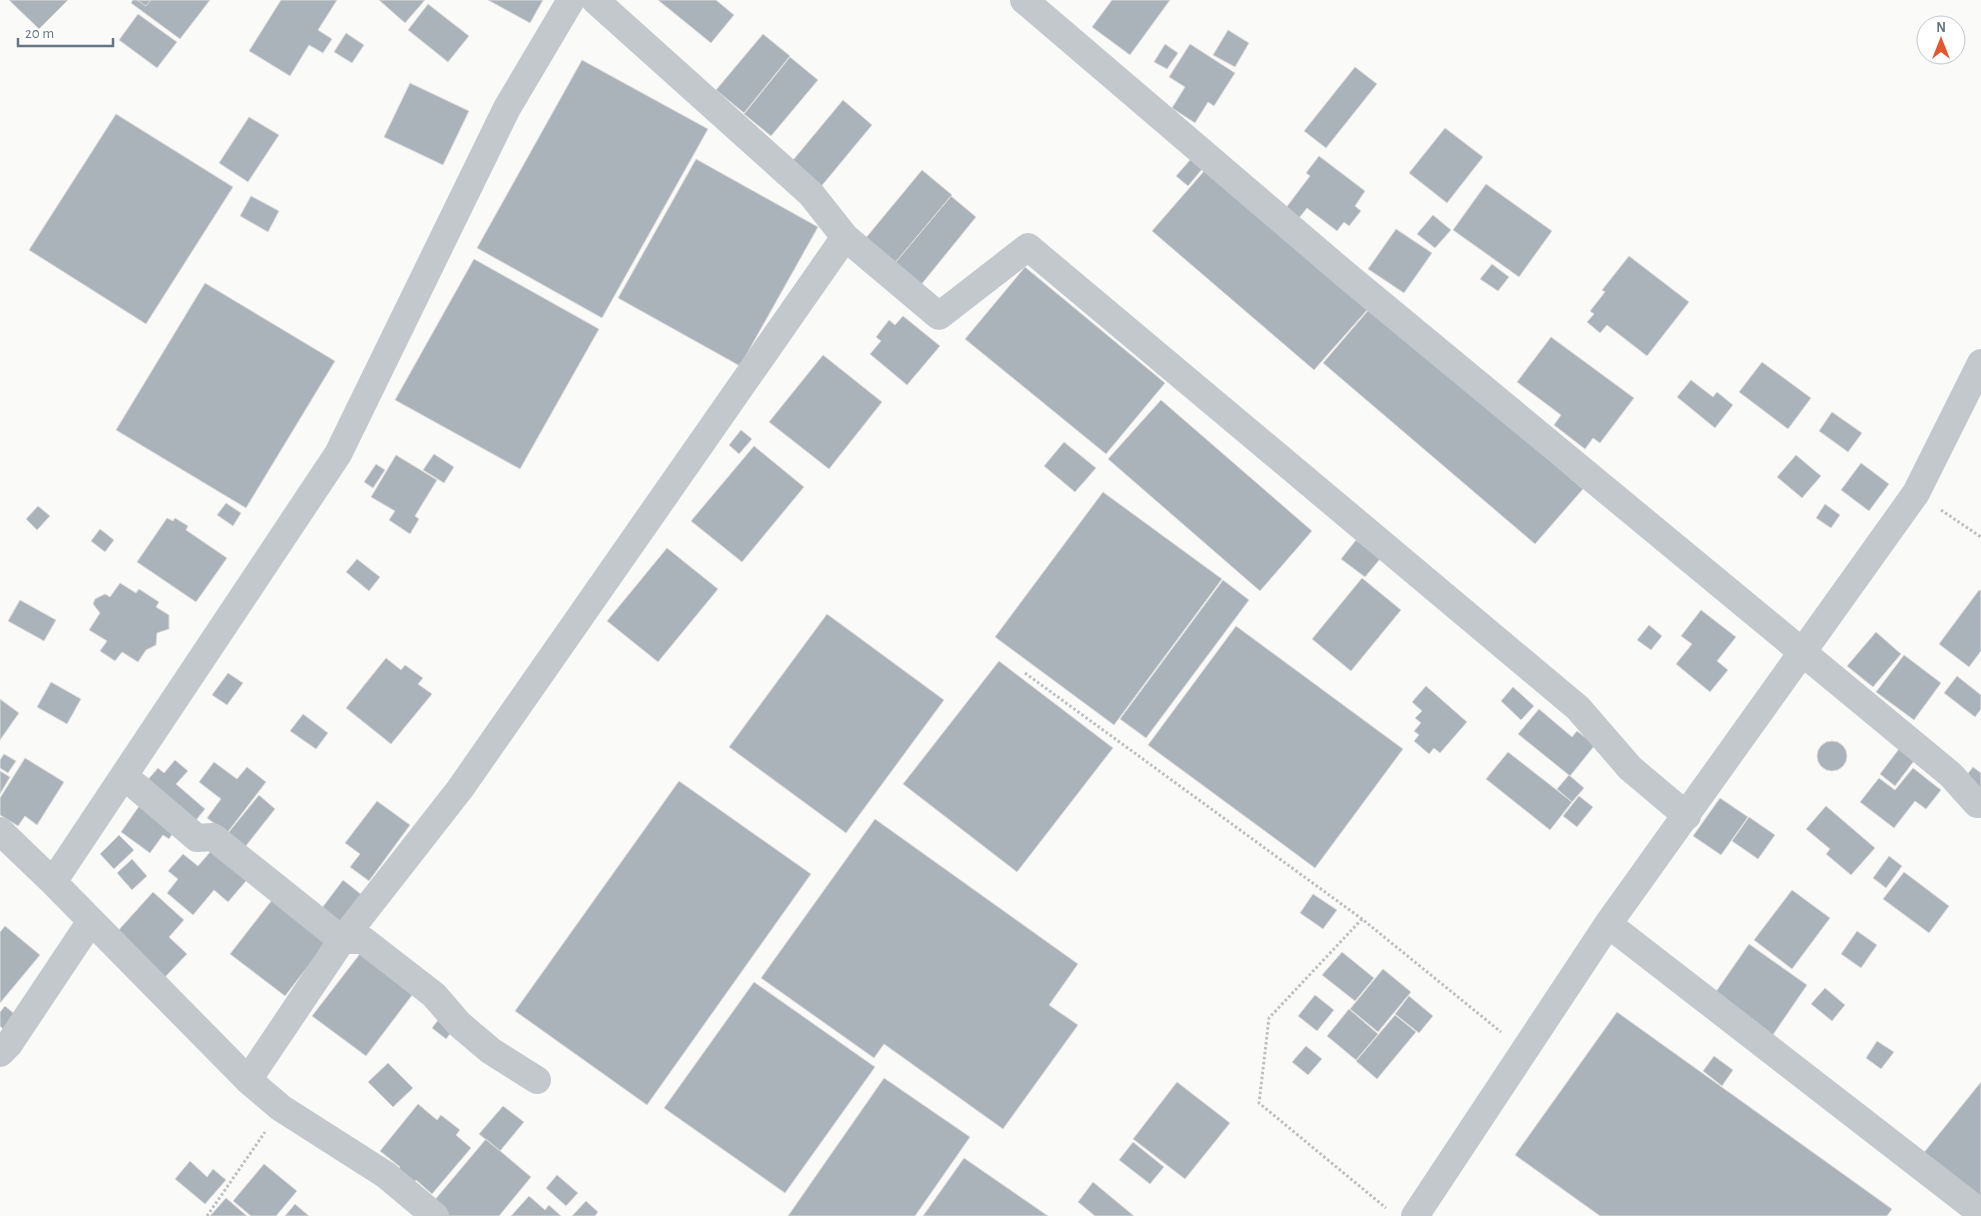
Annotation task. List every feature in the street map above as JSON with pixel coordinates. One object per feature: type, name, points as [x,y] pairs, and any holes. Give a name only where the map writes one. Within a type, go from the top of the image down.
[{"type":"street","points":[[53,882],[338,454],[507,108],[571,0]]},
{"type":"street","points":[[595,0],[811,194],[845,237],[939,316],[1028,247],[1578,708],[1630,768],[1686,816]]},
{"type":"street","points":[[1024,0],[1346,274],[1951,775],[1978,804]]},
{"type":"street","points":[[248,1080],[342,940],[460,789],[845,237]]},
{"type":"street","points":[[1415,1216],[1608,924],[1916,493],[1981,363]]},
{"type":"street","points":[[124,776],[196,838],[213,837],[342,940],[362,940],[434,995],[459,1024],[491,1051],[537,1080]]},
{"type":"street","points":[[0,830],[248,1080],[281,1108],[386,1175],[435,1216]]},
{"type":"street","points":[[0,1053],[9,1044],[91,921]]},
{"type":"street","points":[[1608,924],[1981,1213]]},
{"type":"path","points":[[1916,493],[1981,538]]},
{"type":"path","points":[[1025,673],[1362,919],[1525,1051]]},
{"type":"path","points":[[1362,919],[1269,1018],[1259,1103],[1389,1210]]},
{"type":"path","points":[[207,1216],[281,1108]]},
{"type":"building","points":[[9,0],[68,0],[39,29]]},
{"type":"building","points":[[133,0],[210,0],[180,39],[131,3]]},
{"type":"building","points":[[137,0],[151,0],[146,6]]},
{"type":"building","points":[[281,0],[337,0],[318,30],[332,39],[323,53],[309,45],[290,76],[249,51]]},
{"type":"building","points":[[379,0],[425,0],[405,23]]},
{"type":"building","points":[[488,0],[543,0],[530,23]]},
{"type":"building","points":[[658,0],[716,0],[734,15],[711,43]]},
{"type":"building","points":[[1112,0],[1170,0],[1130,55],[1092,27]]},
{"type":"building","points":[[428,4],[469,36],[448,62],[408,30]]},
{"type":"building","points":[[138,14],[177,42],[157,68],[119,40]]},
{"type":"building","points":[[1228,30],[1249,43],[1235,67],[1213,55]]},
{"type":"building","points":[[346,33],[364,45],[352,63],[334,52]]},
{"type":"building","points":[[763,34],[790,56],[744,113],[716,90]]},
{"type":"building","points":[[1165,44],[1178,53],[1167,69],[1154,62]]},
{"type":"building","points":[[1190,44],[1235,73],[1214,106],[1208,102],[1195,123],[1172,108],[1185,87],[1169,77]]},
{"type":"building","points":[[790,57],[818,80],[771,136],[744,114]]},
{"type":"building","points":[[582,60],[708,129],[602,318],[477,248]]},
{"type":"building","points":[[1355,67],[1377,84],[1326,148],[1304,131]]},
{"type":"building","points":[[410,83],[469,111],[443,165],[384,137]]},
{"type":"building","points":[[843,100],[872,125],[819,189],[789,165]]},
{"type":"building","points":[[116,114],[233,187],[146,324],[29,250]]},
{"type":"building","points":[[249,117],[279,135],[248,182],[219,163]]},
{"type":"building","points":[[1445,128],[1483,157],[1447,203],[1409,173]]},
{"type":"building","points":[[1319,156],[1365,191],[1355,206],[1361,211],[1349,226],[1344,222],[1337,231],[1307,208],[1295,223],[1282,213],[1310,176],[1306,173]]},
{"type":"building","points":[[696,159],[818,227],[740,366],[618,298]]},
{"type":"building","points":[[1191,159],[1203,168],[1188,186],[1176,176]]},
{"type":"building","points":[[922,170],[952,195],[890,269],[860,245]]},
{"type":"building","points":[[1205,170],[1368,309],[1314,370],[1152,231]]},
{"type":"building","points":[[1486,184],[1552,231],[1519,277],[1453,230]]},
{"type":"building","points":[[251,196],[279,211],[268,232],[240,216]]},
{"type":"building","points":[[951,196],[976,217],[916,291],[889,270]]},
{"type":"building","points":[[1433,215],[1451,230],[1435,248],[1417,234]]},
{"type":"building","points":[[1396,229],[1432,253],[1404,293],[1368,269]]},
{"type":"building","points":[[1629,256],[1689,302],[1647,356],[1607,325],[1600,333],[1587,322],[1594,314],[1590,311],[1605,292],[1602,290]]},
{"type":"building","points":[[474,259],[599,329],[520,469],[395,400]]},
{"type":"building","points":[[1492,264],[1509,277],[1498,291],[1480,279]]},
{"type":"building","points":[[1025,267],[1165,383],[1106,454],[965,339]]},
{"type":"building","points":[[205,283],[335,361],[246,508],[116,430]]},
{"type":"building","points":[[1371,307],[1583,489],[1535,544],[1323,363]]},
{"type":"building","points":[[903,316],[940,346],[907,385],[870,354],[881,341],[876,337],[889,320],[895,325]]},
{"type":"building","points":[[1551,337],[1634,398],[1600,443],[1593,438],[1585,449],[1554,425],[1561,415],[1517,382]]},
{"type":"building","points":[[823,355],[882,402],[829,469],[769,422]]},
{"type":"building","points":[[1762,362],[1811,398],[1788,429],[1739,392]]},
{"type":"building","points":[[1691,380],[1713,397],[1717,392],[1733,405],[1715,428],[1677,397]]},
{"type":"building","points":[[1161,400],[1312,531],[1260,591],[1108,459]]},
{"type":"building","points":[[1832,412],[1862,433],[1848,452],[1819,431]]},
{"type":"building","points":[[741,430],[752,439],[739,454],[729,445]]},
{"type":"building","points":[[1064,442],[1096,468],[1075,492],[1044,466]]},
{"type":"building","points":[[754,446],[804,487],[742,562],[691,521]]},
{"type":"building","points":[[434,454],[454,467],[444,483],[423,470]]},
{"type":"building","points":[[396,455],[437,480],[415,516],[419,519],[410,534],[389,520],[395,511],[371,497]]},
{"type":"building","points":[[1796,455],[1821,476],[1802,498],[1777,477]]},
{"type":"building","points":[[1861,463],[1889,484],[1869,511],[1841,490]]},
{"type":"building","points":[[376,464],[385,470],[373,488],[364,482]]},
{"type":"building","points":[[1103,492],[1222,579],[1114,725],[995,637]]},
{"type":"building","points":[[226,503],[241,513],[233,526],[217,515]]},
{"type":"building","points":[[1825,504],[1840,515],[1831,528],[1816,518]]},
{"type":"building","points":[[38,506],[50,516],[37,530],[26,519]]},
{"type":"building","points":[[167,518],[173,521],[175,518],[188,526],[186,530],[227,558],[196,602],[137,562]]},
{"type":"building","points":[[100,529],[114,540],[105,552],[91,541]]},
{"type":"building","points":[[1356,540],[1380,559],[1365,577],[1341,559]]},
{"type":"building","points":[[667,548],[718,589],[658,662],[607,621]]},
{"type":"building","points":[[357,559],[380,577],[369,591],[346,572]]},
{"type":"building","points":[[1362,578],[1401,610],[1351,671],[1312,639]]},
{"type":"building","points":[[1223,580],[1249,600],[1146,738],[1120,719]]},
{"type":"building","points":[[120,583],[136,593],[139,589],[159,602],[156,607],[169,615],[169,629],[157,633],[156,645],[146,650],[138,662],[122,652],[115,661],[100,651],[107,641],[89,630],[100,613],[93,604],[95,599],[105,594],[110,597]]},
{"type":"building","points":[[1979,590],[1981,591],[1981,651],[1969,667],[1939,644]]},
{"type":"building","points":[[20,600],[56,620],[44,641],[8,621]]},
{"type":"building","points":[[1701,610],[1736,637],[1717,661],[1728,670],[1710,692],[1676,664],[1692,644],[1681,636]]},
{"type":"building","points":[[827,614],[944,700],[846,833],[729,747]]},
{"type":"building","points":[[1649,625],[1662,636],[1651,650],[1637,640]]},
{"type":"building","points":[[1236,626],[1403,749],[1315,868],[1148,745]]},
{"type":"building","points":[[1876,632],[1901,654],[1873,687],[1847,666]]},
{"type":"building","points":[[1904,655],[1941,683],[1914,720],[1876,692]]},
{"type":"building","points":[[386,658],[401,670],[405,665],[423,678],[418,684],[432,694],[391,744],[346,708]]},
{"type":"building","points":[[999,661],[1113,748],[1017,872],[903,784]]},
{"type":"building","points":[[228,673],[243,683],[227,705],[212,695]]},
{"type":"building","points":[[1957,676],[1981,695],[1981,709],[1975,717],[1944,693]]},
{"type":"building","points":[[51,682],[81,699],[67,724],[37,707]]},
{"type":"building","points":[[1426,686],[1467,722],[1440,753],[1434,748],[1429,754],[1414,741],[1419,735],[1414,731],[1421,723],[1415,718],[1422,711],[1412,702]]},
{"type":"building","points":[[1513,687],[1534,706],[1521,720],[1501,701]]},
{"type":"building","points":[[0,699],[19,713],[0,740]]},
{"type":"building","points":[[1539,709],[1572,737],[1577,731],[1595,745],[1570,776],[1518,734]]},
{"type":"building","points":[[303,714],[328,733],[316,749],[290,731]]},
{"type":"building","points":[[1832,741],[1843,745],[1847,756],[1843,767],[1832,771],[1821,767],[1817,756],[1821,745]]},
{"type":"building","points":[[1902,745],[1917,757],[1895,786],[1880,774]]},
{"type":"building","points":[[1508,752],[1572,802],[1550,830],[1486,779]]},
{"type":"building","points":[[4,754],[16,761],[8,773],[0,768],[0,760]]},
{"type":"building","points":[[25,758],[64,782],[37,825],[25,816],[18,826],[0,815],[0,798]]},
{"type":"building","points":[[175,760],[188,771],[176,784],[205,809],[192,825],[144,784],[158,768],[164,773]]},
{"type":"building","points":[[214,762],[237,779],[247,767],[266,782],[227,833],[207,818],[221,799],[199,782]]},
{"type":"building","points":[[1973,767],[1981,773],[1981,789],[1962,781]]},
{"type":"building","points":[[1913,768],[1941,790],[1926,809],[1915,801],[1894,828],[1860,802],[1879,778],[1895,790]]},
{"type":"building","points":[[0,771],[10,777],[0,794]]},
{"type":"building","points":[[1569,775],[1584,788],[1572,802],[1557,789]]},
{"type":"building","points":[[679,781],[811,874],[647,1105],[515,1011]]},
{"type":"building","points":[[259,795],[275,809],[245,847],[228,833]]},
{"type":"building","points":[[1579,796],[1593,807],[1577,827],[1563,816]]},
{"type":"building","points":[[1720,798],[1748,817],[1721,855],[1693,836]]},
{"type":"building","points":[[377,801],[410,825],[369,881],[350,867],[360,854],[345,843]]},
{"type":"building","points":[[142,802],[177,827],[169,839],[163,835],[150,853],[121,832]]},
{"type":"building","points":[[1826,806],[1875,848],[1851,875],[1826,854],[1830,849],[1806,829]]},
{"type":"building","points":[[1749,817],[1775,835],[1758,859],[1732,841]]},
{"type":"building","points":[[875,819],[1078,964],[1049,1005],[1078,1025],[1003,1129],[884,1044],[874,1058],[761,978]]},
{"type":"building","points":[[119,835],[134,850],[114,869],[100,854]]},
{"type":"building","points":[[217,844],[252,874],[228,902],[214,890],[193,915],[167,893],[178,879],[168,871],[183,854],[198,866]]},
{"type":"building","points":[[1889,856],[1902,866],[1886,888],[1873,878]]},
{"type":"building","points":[[132,859],[147,876],[132,890],[117,873]]},
{"type":"building","points":[[1904,872],[1949,906],[1929,933],[1883,899]]},
{"type":"building","points":[[343,880],[362,895],[340,921],[322,908]]},
{"type":"building","points":[[1792,890],[1830,918],[1792,969],[1754,940]]},
{"type":"building","points":[[153,892],[184,920],[169,937],[187,954],[165,977],[116,933]]},
{"type":"building","points":[[1313,894],[1337,910],[1323,929],[1300,913]]},
{"type":"building","points":[[272,900],[326,943],[285,996],[230,954]]},
{"type":"building","points":[[5,926],[40,955],[0,1003],[0,932]]},
{"type":"building","points":[[1857,931],[1877,945],[1861,968],[1841,954]]},
{"type":"building","points":[[1749,944],[1807,985],[1770,1039],[1711,999]]},
{"type":"building","points":[[366,946],[419,986],[366,1056],[312,1016]]},
{"type":"building","points":[[1342,952],[1374,978],[1355,1001],[1322,975]]},
{"type":"building","points":[[1383,969],[1411,992],[1378,1032],[1350,1009]]},
{"type":"building","points":[[754,982],[875,1067],[785,1193],[664,1108]]},
{"type":"building","points":[[1825,988],[1845,1005],[1832,1021],[1811,1004]]},
{"type":"building","points":[[1315,995],[1334,1010],[1317,1031],[1298,1016]]},
{"type":"building","points":[[1409,996],[1433,1016],[1419,1033],[1395,1014]]},
{"type":"building","points":[[5,1006],[18,1017],[5,1031],[0,1026],[0,1012]]},
{"type":"building","points":[[1349,1009],[1378,1034],[1356,1060],[1327,1036]]},
{"type":"building","points":[[1617,1012],[1892,1209],[1887,1216],[1600,1216],[1515,1155]]},
{"type":"building","points":[[442,1015],[456,1026],[446,1039],[432,1028]]},
{"type":"building","points":[[1395,1015],[1416,1032],[1377,1079],[1356,1061]]},
{"type":"building","points":[[1877,1041],[1894,1052],[1881,1069],[1866,1058]]},
{"type":"building","points":[[1306,1046],[1322,1059],[1308,1075],[1292,1062]]},
{"type":"building","points":[[1714,1056],[1733,1070],[1722,1086],[1703,1071]]},
{"type":"building","points":[[388,1063],[413,1088],[393,1107],[368,1082]]},
{"type":"building","points":[[884,1078],[970,1137],[915,1216],[788,1216]]},
{"type":"building","points":[[1177,1082],[1230,1123],[1185,1179],[1133,1139]]},
{"type":"building","points":[[1981,1082],[1981,1202],[1922,1155]]},
{"type":"building","points":[[418,1104],[437,1120],[441,1115],[460,1130],[456,1135],[471,1148],[432,1194],[416,1180],[411,1187],[395,1173],[400,1167],[380,1151]]},
{"type":"building","points":[[503,1106],[524,1122],[500,1151],[479,1134]]},
{"type":"building","points":[[486,1139],[531,1177],[499,1216],[449,1216],[433,1202]]},
{"type":"building","points":[[1133,1142],[1164,1167],[1150,1184],[1119,1160]]},
{"type":"building","points":[[964,1158],[1048,1216],[923,1216]]},
{"type":"building","points":[[190,1161],[207,1177],[213,1169],[226,1180],[205,1204],[175,1179]]},
{"type":"building","points":[[264,1164],[297,1191],[276,1216],[251,1216],[233,1201]]},
{"type":"building","points":[[557,1175],[578,1193],[566,1206],[546,1188]]},
{"type":"building","points":[[1093,1182],[1134,1216],[1095,1216],[1078,1202]]},
{"type":"building","points":[[529,1196],[545,1210],[549,1205],[561,1216],[511,1216]]},
{"type":"building","points":[[226,1198],[247,1216],[210,1216]]},
{"type":"building","points":[[586,1201],[598,1212],[595,1216],[572,1216]]},
{"type":"building","points":[[295,1204],[309,1216],[285,1216]]}]
